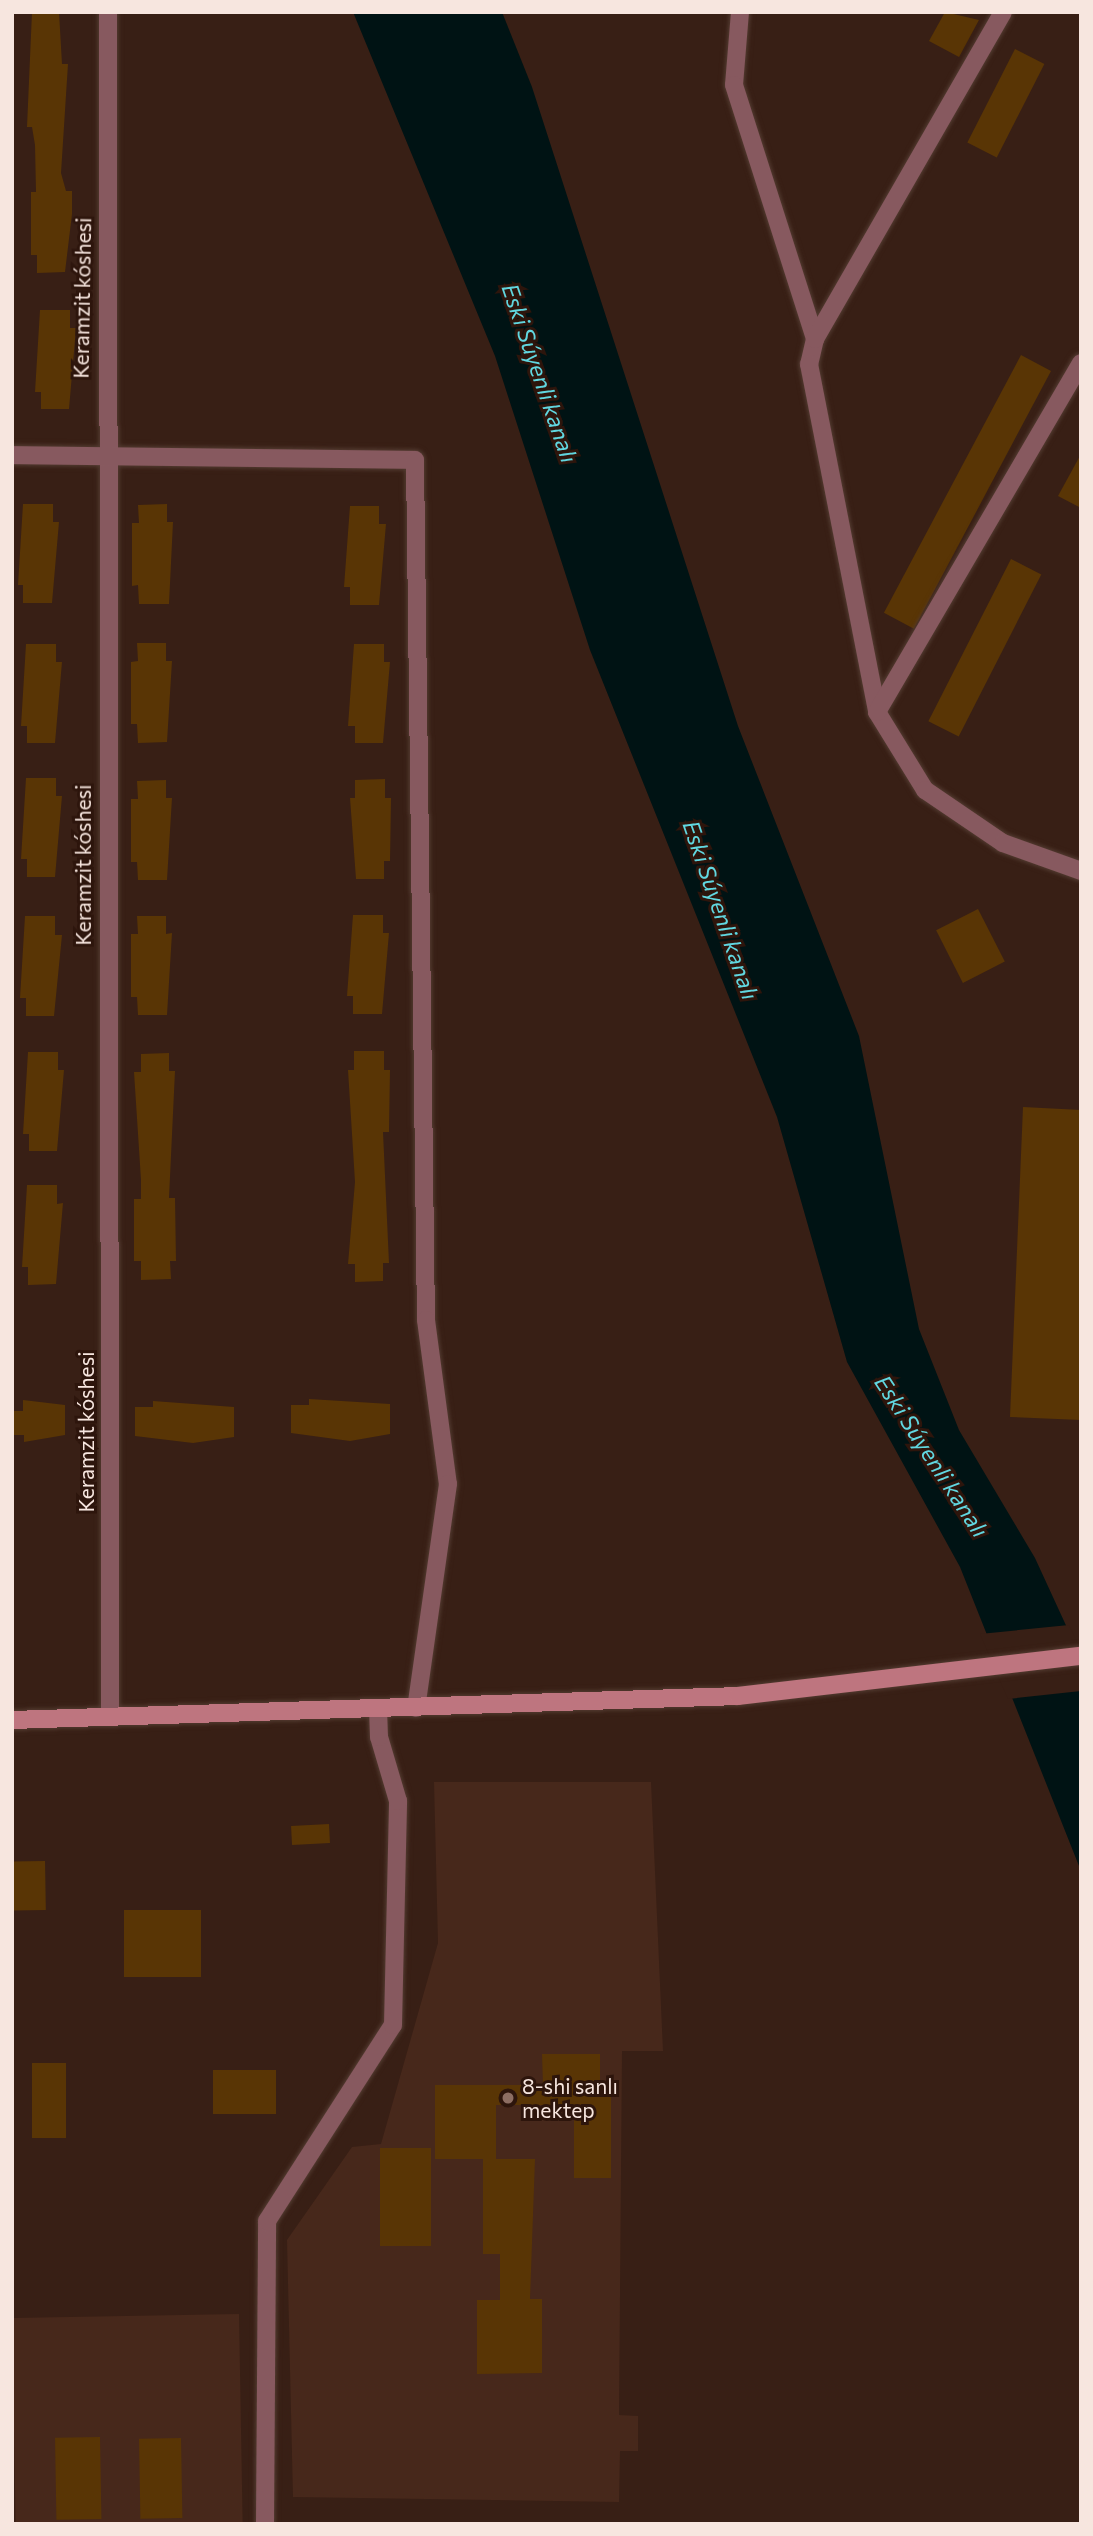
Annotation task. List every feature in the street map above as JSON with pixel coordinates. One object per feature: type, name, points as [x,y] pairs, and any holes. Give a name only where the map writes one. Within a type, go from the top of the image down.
[{"type":"street","name":"Keramzit kóshesi","points":[[107,12],[104,454],[110,1717]]},
{"type":"street","points":[[740,12],[734,85],[815,339]]},
{"type":"street","points":[[1003,12],[815,339],[809,364],[877,712],[925,790],[1003,843],[1081,871]]},
{"type":"street","points":[[877,712],[1081,363]]},
{"type":"street","points":[[12,455],[104,454],[415,460],[426,1320],[448,1484],[416,1708]]},
{"type":"street","points":[[12,1720],[738,1696],[1081,1656]]},
{"type":"street","points":[[265,2524],[267,2221],[393,2025],[398,1801],[379,1737],[378,1710]]},
{"type":"shaded area","name":"8-shi sanlı mektep","points":[[434,1782],[651,1782],[663,2051],[622,2051],[619,2415],[638,2416],[638,2451],[620,2451],[619,2502],[293,2497],[287,2240],[352,2147],[381,2144],[438,1943]]},
{"type":"shaded area","points":[[239,2314],[243,2524],[16,2524],[12,2318]]},
{"type":"water","name":"Eski Súyenli kanalı","points":[[353,12],[502,12],[532,87],[738,726],[859,1036],[919,1329],[959,1430],[1035,1558],[1081,1658],[1081,1871],[960,1567],[847,1362],[777,1117],[590,650],[495,356]]},
{"type":"pier","points":[[1069,1625],[1081,1650],[1081,1691],[1008,1699],[980,1634]]},
{"type":"building","points":[[32,12],[59,12],[62,64],[68,64],[61,173],[66,191],[72,191],[72,214],[65,272],[37,273],[37,255],[31,255],[31,192],[36,192],[35,145],[32,127],[27,127]]},
{"type":"building","points":[[945,12],[979,20],[959,57],[929,41]]},
{"type":"building","points":[[1015,49],[1044,64],[997,158],[967,143]]},
{"type":"building","points":[[40,310],[70,310],[70,328],[76,328],[69,409],[41,409],[41,392],[35,392]]},
{"type":"building","points":[[1021,355],[1051,371],[914,629],[884,613]]},
{"type":"building","points":[[1081,454],[1081,508],[1058,496]]},
{"type":"building","points":[[23,504],[53,504],[53,522],[59,522],[52,603],[23,603],[23,585],[18,585]]},
{"type":"building","points":[[167,504],[167,522],[173,522],[169,604],[139,604],[138,585],[132,586],[132,523],[139,523],[138,505]]},
{"type":"building","points":[[350,506],[379,506],[379,524],[386,524],[379,605],[350,605],[350,587],[344,587]]},
{"type":"building","points":[[1011,559],[1041,574],[959,737],[928,721]]},
{"type":"building","points":[[137,643],[166,643],[166,661],[172,661],[167,742],[138,743],[137,724],[131,724],[131,662],[138,661]]},
{"type":"building","points":[[26,644],[56,644],[56,662],[62,662],[55,743],[27,743],[27,726],[21,726]]},
{"type":"building","points":[[354,644],[384,644],[384,662],[390,662],[383,743],[355,743],[355,726],[348,726]]},
{"type":"building","points":[[26,778],[56,778],[56,796],[62,796],[55,877],[27,877],[27,859],[21,859]]},
{"type":"building","points":[[385,779],[385,798],[391,798],[390,861],[384,861],[384,879],[356,879],[350,798],[355,798],[355,780]]},
{"type":"building","points":[[166,780],[166,798],[172,798],[167,880],[138,880],[137,862],[131,862],[131,799],[138,799],[137,781]]},
{"type":"building","points":[[978,909],[1005,962],[963,983],[936,930]]},
{"type":"building","points":[[353,915],[383,915],[383,933],[389,933],[382,1014],[353,1014],[353,996],[347,996]]},
{"type":"building","points":[[25,916],[55,916],[55,935],[62,935],[54,1016],[26,1016],[26,998],[20,998]]},
{"type":"building","points":[[137,916],[166,916],[166,934],[172,933],[167,1015],[138,1015],[137,997],[131,997],[131,934],[138,934]]},
{"type":"building","points":[[354,1051],[384,1051],[384,1070],[390,1070],[389,1132],[383,1132],[389,1263],[383,1263],[383,1281],[355,1282],[355,1264],[348,1264],[355,1182],[348,1070],[354,1070]]},
{"type":"building","points":[[28,1052],[58,1052],[58,1070],[64,1070],[57,1151],[29,1151],[29,1134],[23,1134]]},
{"type":"building","points":[[169,1053],[169,1071],[175,1071],[169,1198],[175,1198],[176,1261],[170,1261],[171,1279],[141,1280],[141,1261],[134,1261],[134,1199],[141,1199],[141,1180],[134,1072],[141,1072],[141,1054]]},
{"type":"building","points":[[1023,1107],[1081,1110],[1081,1420],[1010,1417]]},
{"type":"building","points":[[27,1185],[57,1185],[57,1204],[63,1203],[56,1284],[28,1285],[28,1267],[22,1267]]},
{"type":"building","points":[[309,1399],[390,1404],[390,1434],[350,1441],[291,1433],[291,1405],[309,1405]]},
{"type":"building","points":[[23,1400],[65,1405],[65,1435],[24,1442],[24,1435],[12,1435],[12,1411],[23,1411]]},
{"type":"building","points":[[153,1401],[234,1407],[234,1437],[193,1443],[135,1436],[135,1407],[153,1407]]},
{"type":"building","points":[[329,1824],[330,1843],[292,1845],[291,1826]]},
{"type":"building","points":[[45,1861],[46,1910],[13,1911],[12,1862]]},
{"type":"building","points":[[124,1910],[201,1910],[201,1977],[124,1977]]},
{"type":"building","points":[[542,2054],[600,2054],[600,2087],[611,2087],[611,2178],[574,2178],[574,2105],[496,2105],[496,2159],[535,2159],[530,2299],[542,2299],[542,2373],[477,2374],[477,2300],[500,2300],[500,2254],[483,2254],[483,2159],[435,2159],[435,2085],[543,2085]]},
{"type":"building","points":[[32,2063],[66,2063],[66,2138],[32,2138]]},
{"type":"building","points":[[213,2070],[276,2070],[276,2114],[213,2114]]},
{"type":"building","points":[[380,2148],[431,2148],[431,2246],[380,2246]]},
{"type":"building","points":[[100,2437],[101,2519],[56,2520],[55,2438]]},
{"type":"building","points":[[181,2438],[182,2518],[140,2519],[139,2439]]},
{"type":"place","name":"8-shi sanlı mektep","points":[[508,2098]]}]
